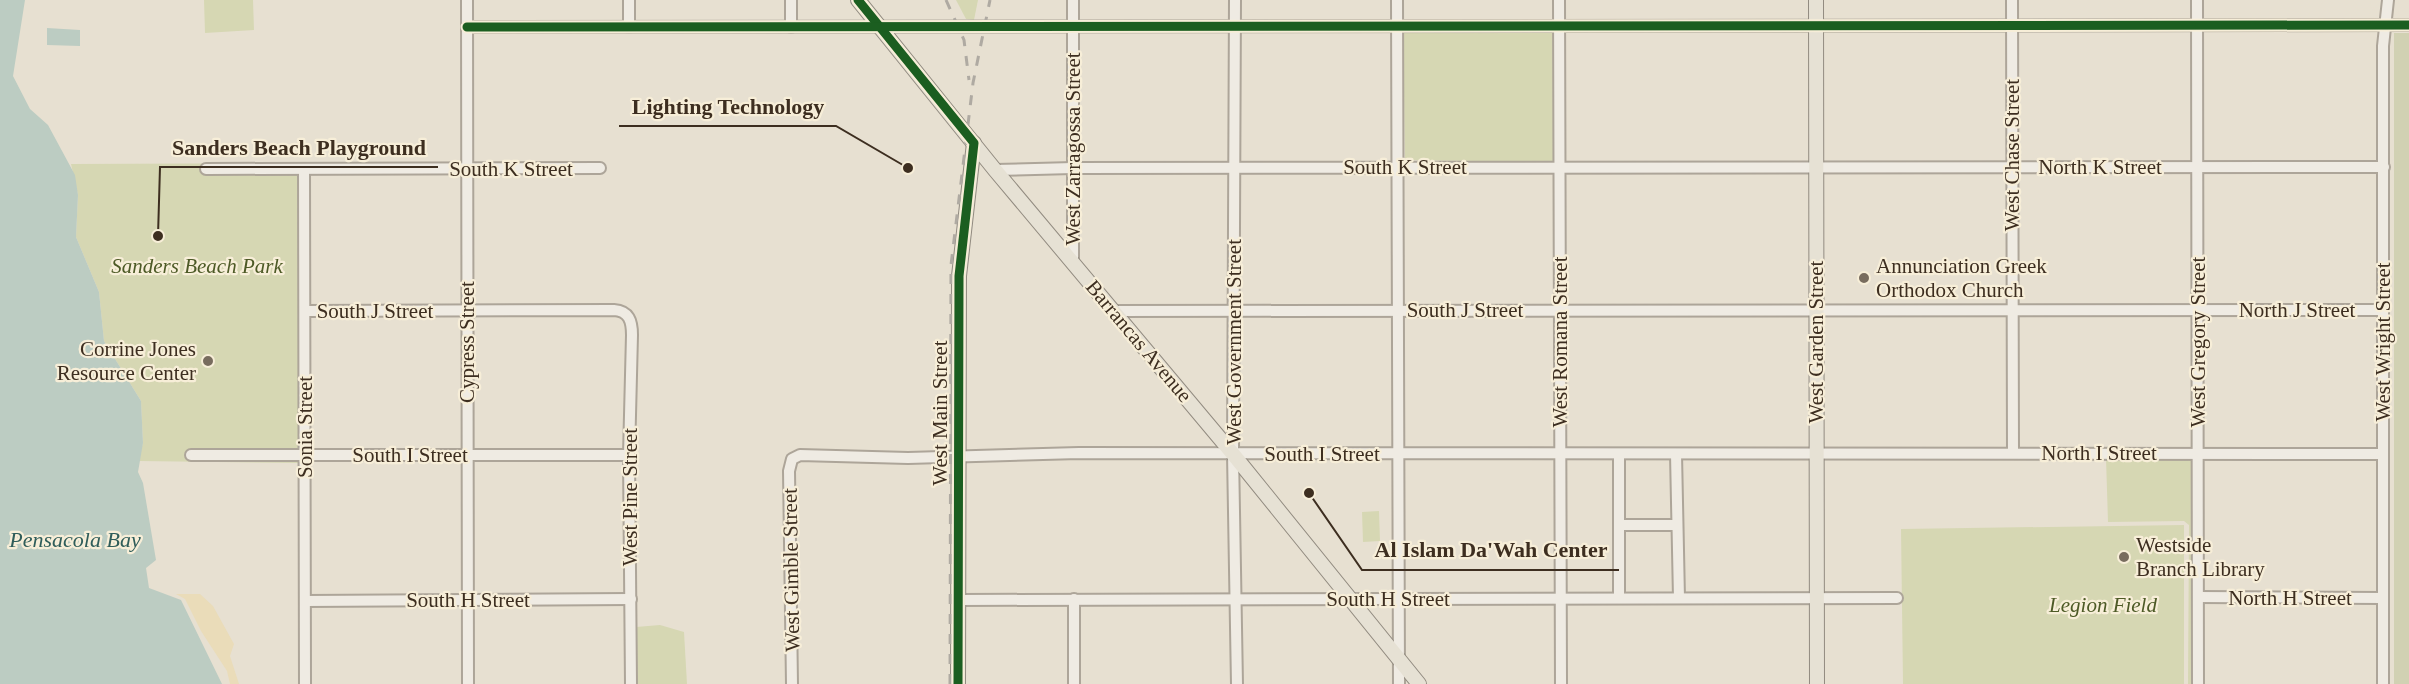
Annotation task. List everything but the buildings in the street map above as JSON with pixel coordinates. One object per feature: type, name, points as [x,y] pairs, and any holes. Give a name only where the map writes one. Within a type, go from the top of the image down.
[{"type":"main road","name":"Barrancas Avenue","points":[[858,0],[995,170],[1233,454],[1419,684]]},
{"type":"main road","name":"West Garden Street","points":[[1816,0],[1817,684]]},
{"type":"main road","name":"West Main Street","points":[[958,684],[959,276],[974,144]]},
{"type":"street","name":"Cypress Street","points":[[466,0],[468,684]]},
{"type":"street","points":[[628,0],[629,27]]},
{"type":"street","points":[[791,0],[791,27]]},
{"type":"street","name":"West Zarragossa Street","points":[[1073,0],[1073,262]]},
{"type":"street","name":"West Government Street","points":[[1235,0],[1233,454],[1237,684]]},
{"type":"street","points":[[1397,0],[1399,684]]},
{"type":"street","name":"West Romana Street","points":[[1559,0],[1561,684]]},
{"type":"street","name":"West Chase Street","points":[[2013,0],[2013,453]]},
{"type":"street","name":"West Gregory Street","points":[[2197,0],[2198,684]]},
{"type":"street","name":"West Wright Street","points":[[2383,684],[2383,46],[2388,0]]},
{"type":"street","points":[[467,27],[2409,25]]},
{"type":"street","name":"North K Street","points":[[1816,167],[2384,167]]},
{"type":"street","name":"South K Street","points":[[995,170],[1816,167]]},
{"type":"street","name":"South K Street","points":[[206,169],[600,168]]},
{"type":"street","name":"Sonia Street","points":[[304,169],[305,684]]},
{"type":"street","name":"South J Street","points":[[305,311],[545,309],[624,312]]},
{"type":"street","name":"North J Street","points":[[1816,309],[2383,310]]},
{"type":"street","name":"South J Street","points":[[1113,311],[1816,309]]},
{"type":"street","name":"West Pine Street","points":[[624,312],[629,317],[632,334],[629,455],[631,684]]},
{"type":"street","name":"South I Street","points":[[794,458],[814,455],[908,458],[958,454],[1816,453]]},
{"type":"street","name":"North I Street","points":[[1816,453],[2383,454]]},
{"type":"street","points":[[1618,454],[1619,598]]},
{"type":"street","points":[[1676,454],[1679,598]]},
{"type":"street","name":"South I Street","points":[[191,455],[629,455]]},
{"type":"street","name":"West Gimble Street","points":[[792,684],[789,471],[794,458]]},
{"type":"street","points":[[1619,525],[1677,525]]},
{"type":"street","name":"North H Street","points":[[2198,597],[2383,598]]},
{"type":"street","points":[[1817,598],[1897,598]]},
{"type":"street","name":"South H Street","points":[[958,600],[1817,598]]},
{"type":"street","name":"South H Street","points":[[305,601],[631,600]]},
{"type":"street","points":[[1074,600],[1074,684]]},
{"type":"green space","points":[[204,0],[253,0],[254,30],[205,33]]},
{"type":"green space","points":[[956,0],[978,0],[974,20],[966,19]]},
{"type":"green space","points":[[1553,30],[1553,162],[1405,160],[1403,31]]},
{"type":"green space","points":[[2394,33],[2409,33],[2409,684],[2394,684]]},
{"type":"green space","name":"Sanders Beach Park","points":[[299,163],[299,463],[138,461],[143,443],[141,401],[104,341],[99,292],[76,237],[78,195],[71,164]]},
{"type":"green space","points":[[2106,458],[2193,458],[2193,684],[2188,684],[2189,525],[2184,521],[2108,522]]},
{"type":"green space","points":[[1379,511],[1380,541],[1363,542],[1362,512]]},
{"type":"green space","name":"Legion Field","points":[[2184,525],[2184,684],[1903,684],[1901,529]]},
{"type":"green space","points":[[660,625],[684,632],[687,684],[636,684],[636,627]]},
{"type":"sand","points":[[176,594],[200,594],[213,606],[234,644],[230,656],[239,684],[230,684],[227,671],[201,631],[185,599]]},
{"type":"water","name":"Pensacola Bay","points":[[0,0],[25,0],[13,76],[30,109],[48,125],[75,175],[78,195],[76,237],[99,292],[104,341],[141,401],[143,443],[138,472],[143,483],[156,560],[146,568],[149,588],[181,600],[222,684],[0,684]]},
{"type":"water","points":[[47,28],[80,30],[80,46],[47,45]]},
{"type":"railway","points":[[946,0],[964,40],[969,80]]},
{"type":"railway","points":[[950,684],[951,265],[973,83],[990,0]]},
{"type":"cycle path","points":[[858,0],[974,143],[959,276],[958,684]]},
{"type":"cycle path","points":[[467,27],[2409,25]]},
{"type":"place","name":"Lighting Technology","points":[[908,168]]},
{"type":"place","name":"Sanders Beach Playground","points":[[158,236]]},
{"type":"place","name":"Annunciation Greek Orthodox Church","points":[[1864,278]]},
{"type":"place","name":"Corrine Jones Resource Center","points":[[208,361]]},
{"type":"place","name":"Al Islam Da'Wah Center","points":[[1309,493]]},
{"type":"place","name":"Westside Branch Library","points":[[2124,557]]}]
